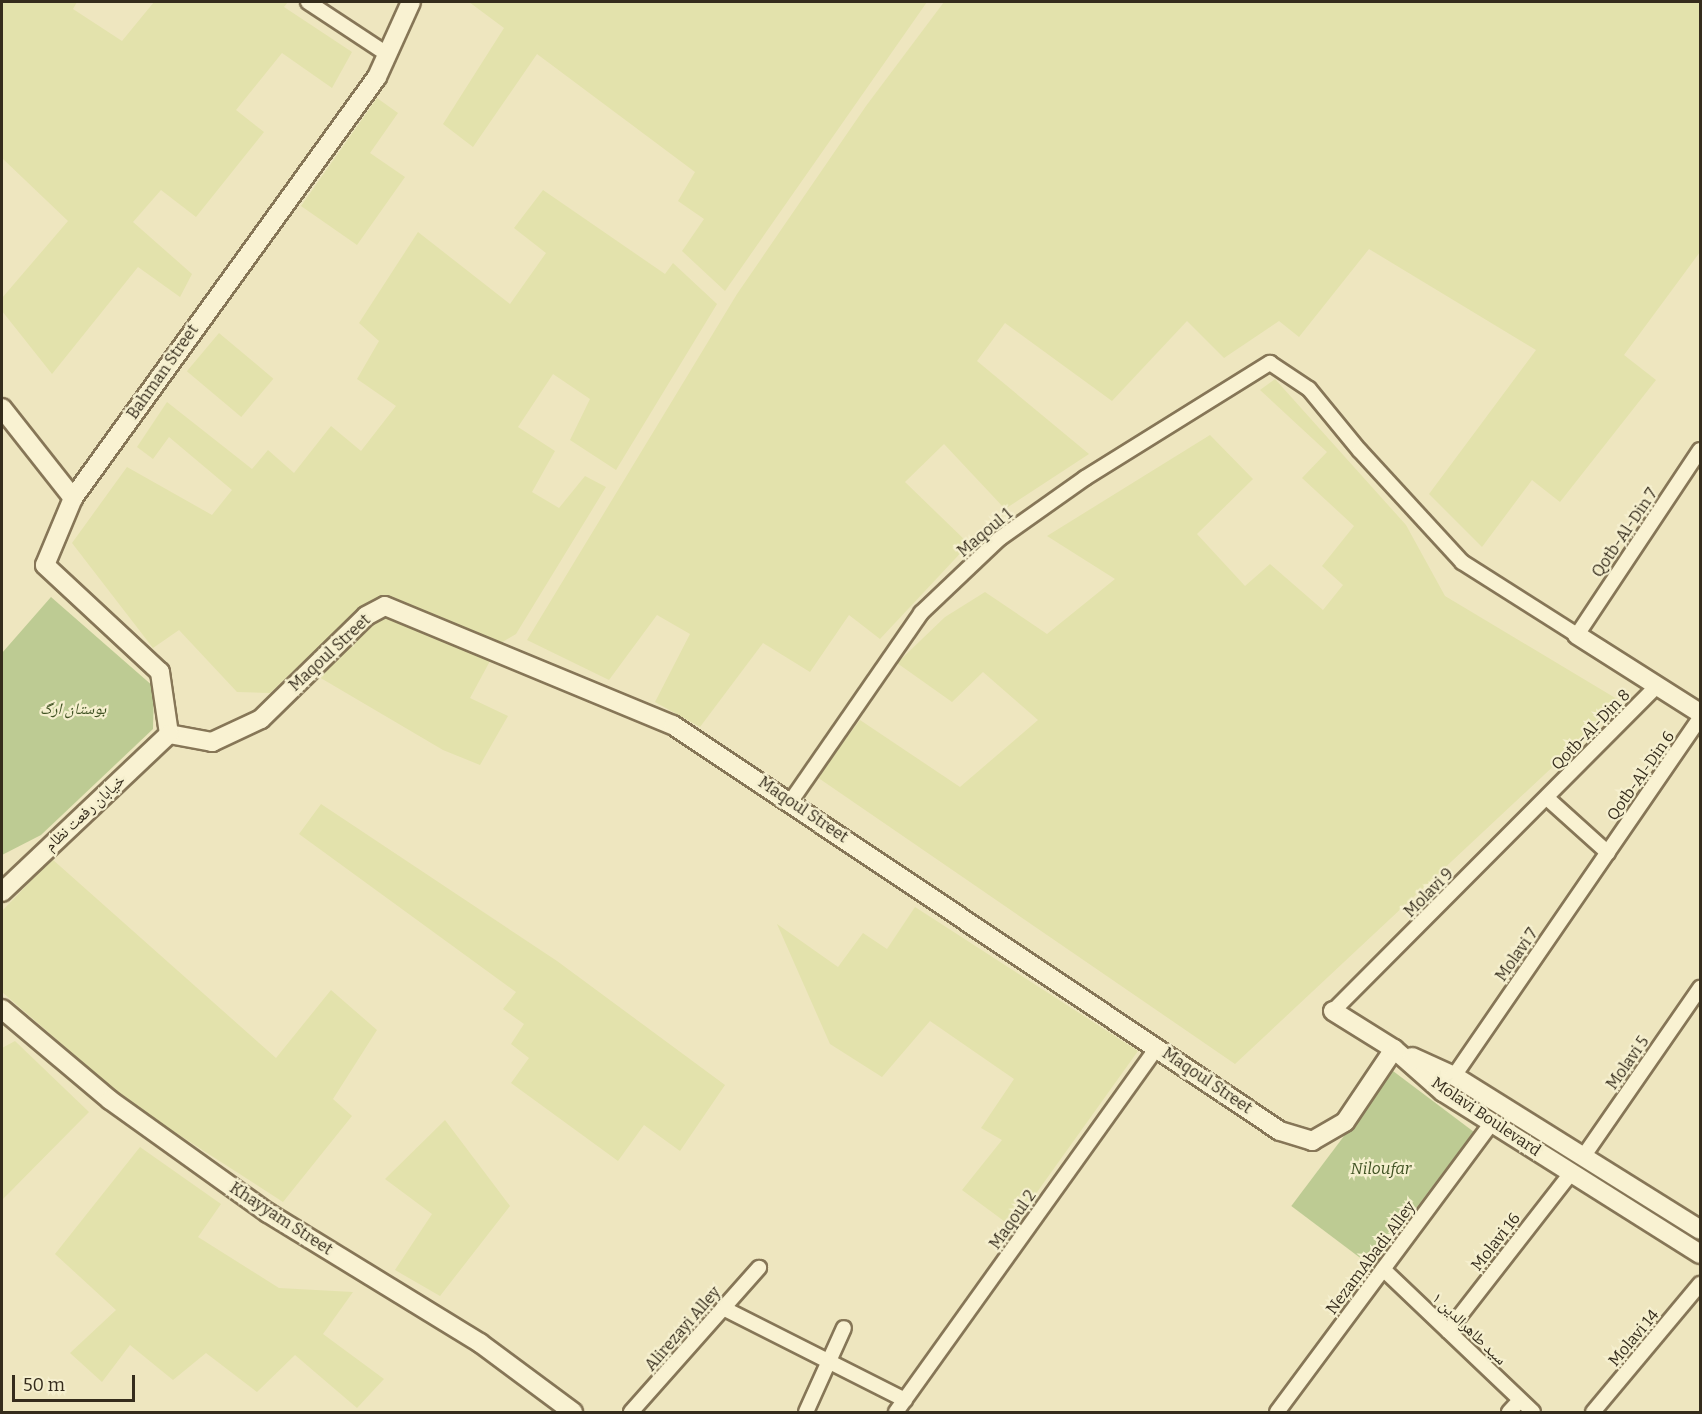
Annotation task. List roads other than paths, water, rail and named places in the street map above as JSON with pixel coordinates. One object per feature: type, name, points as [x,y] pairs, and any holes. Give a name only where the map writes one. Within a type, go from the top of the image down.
[{"type":"street","points":[[308,2],[387,54]]},
{"type":"street","name":"Bahman Street","points":[[169,734],[160,672],[45,566],[73,498],[377,77],[411,2]]},
{"type":"street","name":"Maqoul 1","points":[[791,801],[921,613],[999,539],[1085,478],[1270,363],[1309,389],[1360,451],[1462,562],[1577,635]]},
{"type":"street","points":[[2,408],[73,498]]},
{"type":"street","name":"Qotb-Al-Din 7","points":[[1577,635],[1701,450]]},
{"type":"street","name":"Maqoul Street","points":[[169,734],[212,742],[261,719],[366,616],[386,606],[673,725],[791,801],[1280,1131],[1312,1141],[1345,1122],[1394,1049]]},
{"type":"street","points":[[1577,635],[1701,713]]},
{"type":"street","name":"Qotb-Al-Din 8","points":[[1547,798],[1657,686]]},
{"type":"street","name":"Qotb-Al-Din 6","points":[[1608,853],[1701,718]]},
{"type":"street","name":"خیابان رفعت نظام","points":[[2,892],[169,734]]},
{"type":"street","points":[[1547,798],[1608,853]]},
{"type":"street","name":"Molavi 9","points":[[1333,1011],[1547,798]]},
{"type":"street","name":"Molavi 7","points":[[1454,1076],[1608,853]]},
{"type":"street","name":"Molavi 5","points":[[1583,1157],[1701,988]]},
{"type":"street","name":"Khayyam Street","points":[[2,1009],[110,1100],[268,1213],[480,1343],[556,1396],[573,1413]]},
{"type":"street","points":[[1333,1011],[1394,1049]]},
{"type":"street","name":"Maqoul 2","points":[[896,1413],[1157,1047]]},
{"type":"street","name":"Molavi Boulevard","points":[[1394,1049],[1454,1076],[1699,1227]]},
{"type":"street","name":"Molavi Boulevard","points":[[1394,1049],[1443,1092],[1701,1254]]},
{"type":"street","name":"NezamAbadi Alley","points":[[1277,1413],[1492,1123]]},
{"type":"street","name":"Molavi 16","points":[[1448,1331],[1571,1173]]},
{"type":"street","name":"Alirezayi Alley","points":[[631,1413],[759,1268]]},
{"type":"street","name":"سید طاهرالدین ۱","points":[[1383,1269],[1533,1413]]},
{"type":"street","name":"Molavi 14","points":[[1593,1413],[1701,1284]]},
{"type":"street","points":[[723,1308],[905,1400]]},
{"type":"street","points":[[806,1413],[844,1329]]},
{"type":"street","points":[[1509,1413],[1520,1400]]},
{"type":"park label","name":"بوستان ارگ","points":[[73,709]]},
{"type":"park label","name":"Niloufar","points":[[1381,1169]]}]
